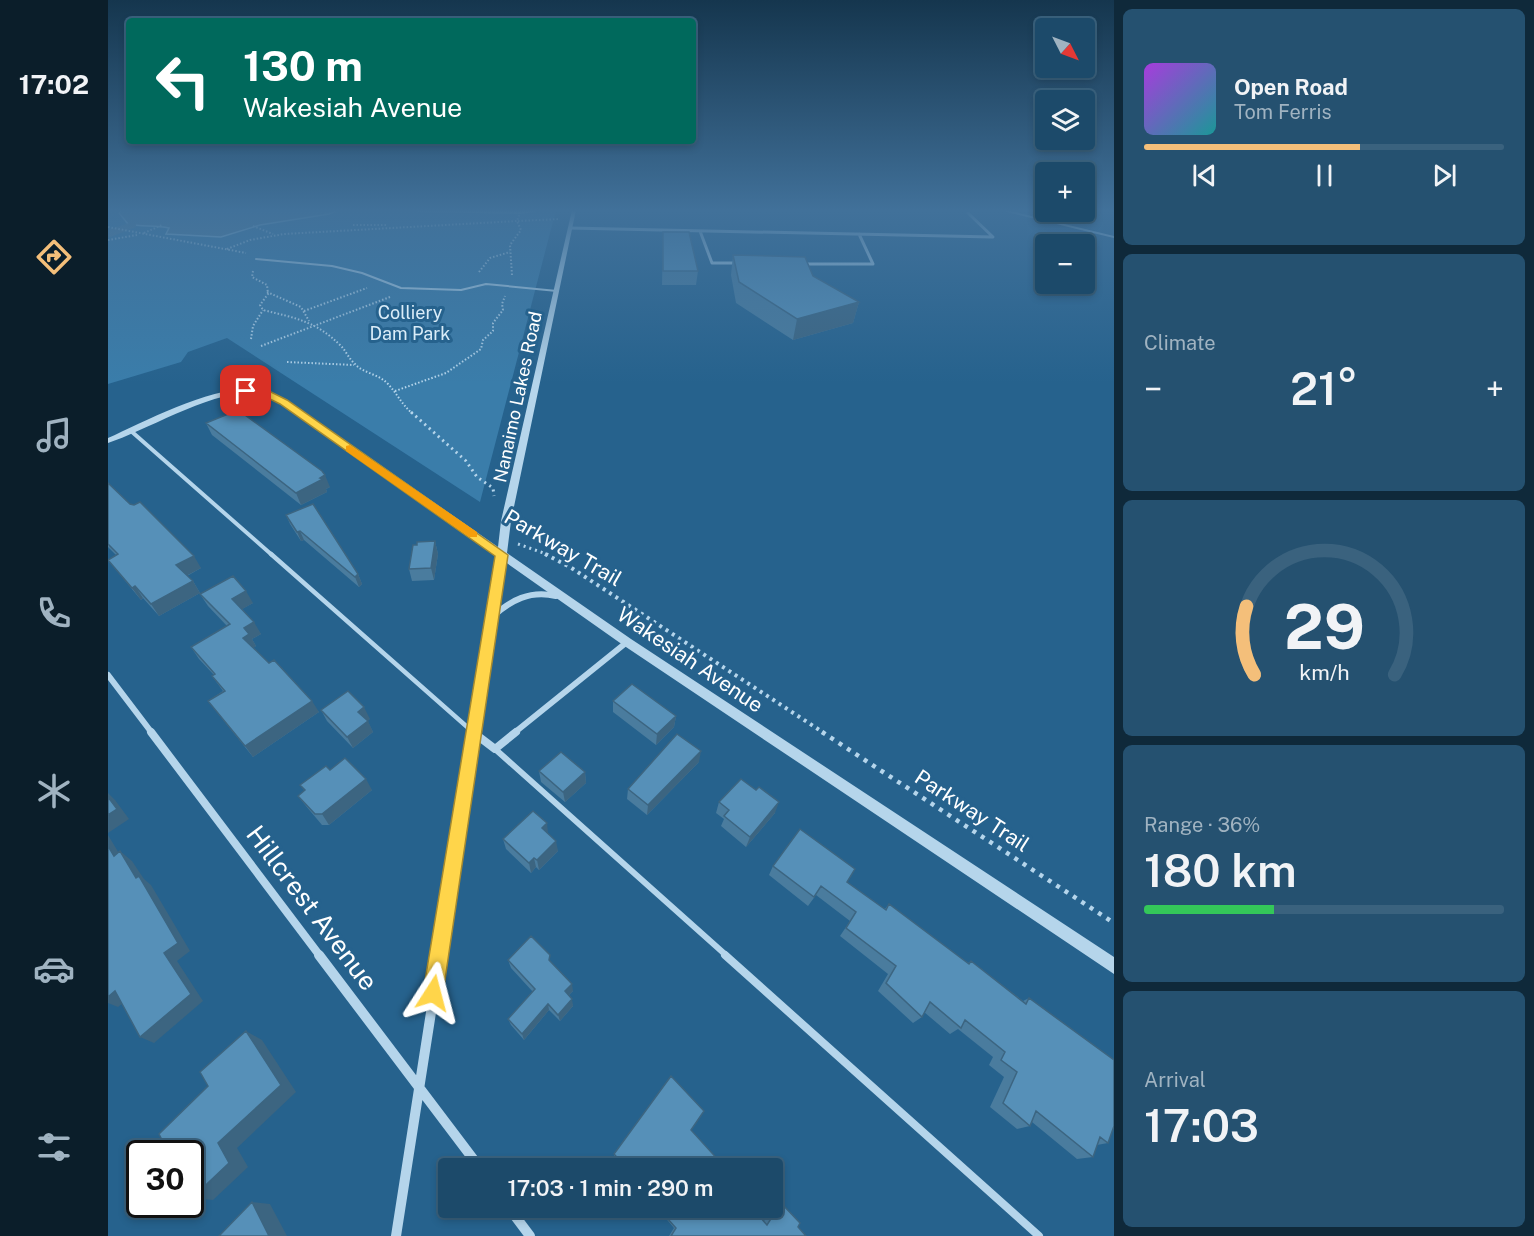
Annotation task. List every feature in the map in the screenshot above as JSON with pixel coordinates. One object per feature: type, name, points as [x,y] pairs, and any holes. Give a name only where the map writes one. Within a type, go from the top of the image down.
[{"type":"street","name":"Nanaimo Lakes Road","points":[[502,555],[504,534],[562,268]]},
{"type":"street","name":"Wakesiah Avenue","points":[[130,431],[220,395],[246,391],[264,392],[284,402],[627,642],[1114,966]]},
{"type":"street","points":[[108,441],[130,431]]},
{"type":"street","points":[[396,1236],[502,555]]},
{"type":"street","points":[[492,617],[512,601],[527,595],[549,593],[568,601]]},
{"type":"street","points":[[474,733],[495,749],[627,642]]},
{"type":"street","name":"Hillcrest Avenue","points":[[108,675],[472,1158]]},
{"type":"street","points":[[516,1218],[530,1236]]},
{"type":"lane","points":[[339,268],[362,273],[401,288],[461,290],[486,284],[557,291]]},
{"type":"lane","points":[[130,431],[474,733]]},
{"type":"lane","points":[[495,749],[1039,1236]]},
{"type":"path","points":[[251,339],[253,326],[263,310],[260,306],[267,292],[267,285],[252,277],[251,273],[255,268]]},
{"type":"path","points":[[461,290],[481,268]]},
{"type":"path","points":[[395,391],[446,373],[481,349],[483,340],[493,331],[493,323],[503,309],[502,304],[512,275],[511,268]]},
{"type":"path","points":[[304,311],[384,282]]},
{"type":"path","points":[[267,292],[301,307],[310,322]]},
{"type":"path","points":[[261,346],[399,293]]},
{"type":"path","name":"Parkway Trail","points":[[263,310],[316,325],[343,348],[355,365],[384,381],[395,391],[400,404],[443,438],[466,461],[477,477],[493,488],[492,505]]},
{"type":"path","points":[[286,362],[355,365]]},
{"type":"path","name":"Parkway Trail","points":[[504,534],[518,544],[539,551],[570,567],[1114,923]]},
{"type":"green space","name":"Colliery Dam Park","points":[[108,268],[541,268],[480,502],[227,338],[188,352],[181,362],[108,384]]},
{"type":"building","points":[[663,268],[697,268],[698,271],[663,271]]},
{"type":"building","points":[[736,268],[809,268],[813,276],[859,302],[797,319],[739,282]]},
{"type":"building","points":[[238,410],[322,471],[325,475],[320,478],[323,479],[296,493],[206,423]]},
{"type":"building","points":[[108,483],[130,504],[140,502],[194,556],[176,565],[193,581],[151,604],[135,586],[132,588],[108,560],[118,554],[108,544]]},
{"type":"building","points":[[313,504],[358,574],[355,577],[300,531],[297,532],[286,515]]},
{"type":"building","points":[[435,541],[431,568],[409,569],[413,545],[417,545],[417,542]]},
{"type":"building","points":[[233,576],[246,591],[232,599],[254,622],[244,628],[249,634],[243,638],[269,663],[274,660],[312,701],[245,746],[208,701],[225,691],[212,676],[215,674],[191,647],[230,624],[200,594]]},
{"type":"building","points":[[632,684],[676,716],[657,734],[613,701]]},
{"type":"building","points":[[348,691],[364,707],[358,712],[368,721],[347,737],[321,710]]},
{"type":"building","points":[[677,734],[701,751],[648,805],[628,789]]},
{"type":"building","points":[[561,752],[585,772],[563,792],[539,771]]},
{"type":"building","points":[[345,758],[366,779],[322,814],[315,814],[298,796],[305,790],[300,785],[326,766],[330,770]]},
{"type":"building","points":[[741,779],[756,790],[759,787],[779,802],[750,837],[724,816],[729,810],[719,802]]},
{"type":"building","points":[[108,797],[117,809],[108,815]]},
{"type":"building","points":[[533,811],[547,823],[542,828],[556,841],[537,860],[534,858],[529,863],[503,839]]},
{"type":"building","points":[[800,829],[855,869],[847,882],[886,910],[889,904],[969,964],[971,961],[1026,1004],[1029,998],[1114,1060],[1114,1126],[1108,1143],[1100,1137],[1093,1157],[1036,1111],[1030,1126],[1003,1103],[1017,1072],[1001,1060],[1005,1052],[965,1020],[961,1028],[930,1002],[922,1017],[886,983],[896,966],[846,928],[856,912],[821,886],[814,897],[773,866]]},
{"type":"building","points":[[108,846],[114,856],[120,851],[136,878],[139,876],[178,943],[164,953],[191,994],[140,1037],[115,991],[108,997]]},
{"type":"building","points":[[531,936],[550,955],[549,960],[572,984],[565,991],[572,999],[558,1015],[548,1004],[522,1034],[508,1019],[535,989],[508,960]]},
{"type":"building","points":[[246,1031],[281,1085],[218,1143],[229,1163],[204,1187],[204,1140],[162,1140],[159,1134],[208,1086],[200,1072]]},
{"type":"building","points":[[671,1076],[704,1111],[691,1130],[717,1158],[618,1158],[614,1154]]},
{"type":"building","points":[[252,1202],[269,1236],[219,1236]]},
{"type":"building","points":[[783,1205],[800,1223],[798,1227],[806,1236],[671,1236],[676,1228],[667,1218],[761,1218],[767,1225],[771,1218],[783,1218]]},
{"type":"slow traffic","points":[[350,448],[473,534]]},
{"type":"route","points":[[246,391],[264,392],[284,402],[502,555],[433,993]]}]
